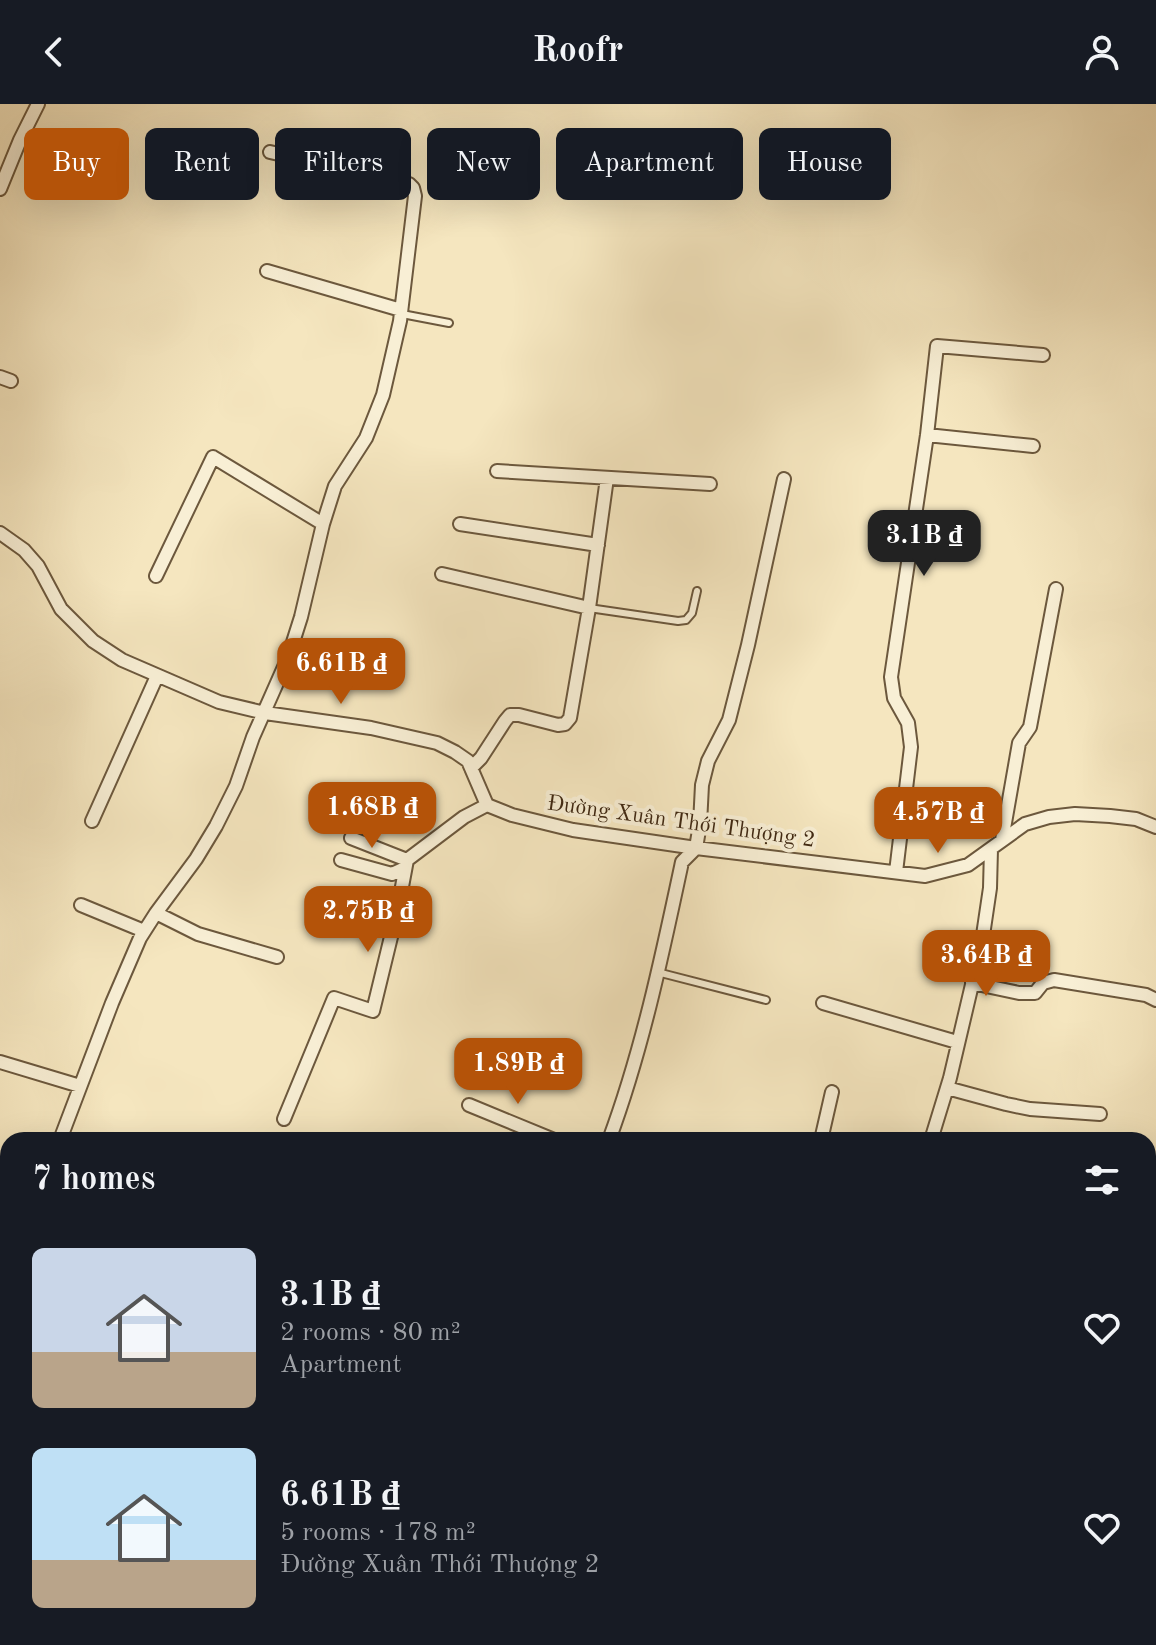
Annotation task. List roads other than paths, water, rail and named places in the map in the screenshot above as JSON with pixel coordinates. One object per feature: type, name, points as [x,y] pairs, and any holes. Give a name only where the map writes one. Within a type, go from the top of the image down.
[{"type":"street","points":[[0,189],[38,104]]},
{"type":"street","points":[[63,1132],[112,1003],[144,931],[196,859],[236,786],[253,737],[288,658],[335,486],[366,438],[377,412],[401,312],[415,196],[412,186],[270,152]]},
{"type":"street","points":[[267,271],[401,312]]},
{"type":"street","points":[[896,872],[911,747],[908,723],[894,698],[891,677],[937,346],[1043,355]]},
{"type":"street","points":[[927,435],[1033,446]]},
{"type":"street","points":[[156,576],[213,457],[323,524]]},
{"type":"street","points":[[497,471],[710,484]]},
{"type":"street","points":[[471,768],[510,715],[558,725],[565,724],[570,718],[607,478]]},
{"type":"street","points":[[612,1132],[657,972],[682,862],[696,848],[702,785],[708,761],[729,720],[784,479]]},
{"type":"street","points":[[460,524],[598,545]]},
{"type":"street","points":[[0,533],[24,550],[38,566],[61,609],[78,627],[122,660],[219,702],[265,713],[371,728],[437,743],[468,761],[487,805],[464,817],[392,874],[341,860]]},
{"type":"street","points":[[442,574],[589,608]]},
{"type":"street","points":[[1002,840],[1019,743],[1030,727],[1056,589]]},
{"type":"street","points":[[92,821],[157,676]]},
{"type":"street","name":"Đường Xuân Thới Thượng 2","points":[[487,805],[512,815],[573,830],[925,876],[968,865],[1025,824],[1049,817],[1075,814],[1136,819],[1156,827]]},
{"type":"street","points":[[351,838],[406,864]]},
{"type":"street","points":[[933,1132],[982,942],[990,888],[991,849]]},
{"type":"street","points":[[284,1119],[334,998],[373,1011],[406,864]]},
{"type":"street","points":[[81,905],[144,931]]},
{"type":"street","points":[[156,913],[198,934],[277,957]]},
{"type":"street","points":[[972,983],[1019,993],[1035,993],[1043,983],[1054,980],[1146,995],[1156,1000]]},
{"type":"street","points":[[823,1003],[957,1042]]},
{"type":"street","points":[[0,1062],[80,1086]]},
{"type":"street","points":[[947,1088],[1030,1109],[1100,1114]]},
{"type":"street","points":[[823,1132],[832,1092]]},
{"type":"street","points":[[469,1105],[535,1132]]},
{"type":"lane","points":[[401,312],[449,323]]},
{"type":"lane","points":[[589,608],[686,620],[692,613],[697,591]]},
{"type":"lane","points":[[657,972],[766,1000]]}]
